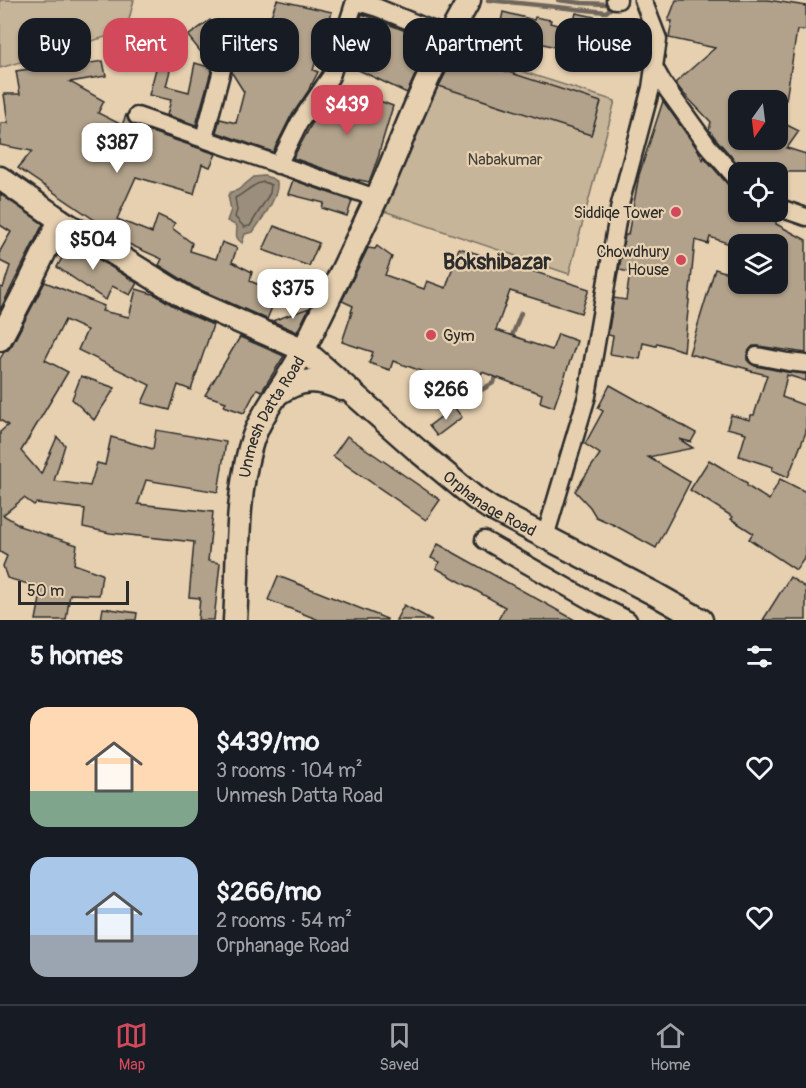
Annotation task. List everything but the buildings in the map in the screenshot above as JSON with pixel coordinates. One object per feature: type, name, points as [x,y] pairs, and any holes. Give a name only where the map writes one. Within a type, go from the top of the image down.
[{"type":"main road","name":"Unmesh Datta Road","points":[[234,620],[241,495],[247,460],[255,433],[266,410],[304,350],[376,198],[431,71],[469,0]]},
{"type":"main road","name":"Orphanage Road","points":[[0,178],[60,220],[188,299],[304,350],[417,450],[490,508],[701,620]]},
{"type":"main road","points":[[0,339],[60,220]]},
{"type":"main road","points":[[277,394],[298,383],[317,380],[327,382],[354,395]]},
{"type":"street","points":[[545,537],[586,396],[621,204],[655,69],[658,39],[643,0]]},
{"type":"street","points":[[278,165],[299,123],[331,76],[351,1],[378,8],[403,18]]},
{"type":"street","points":[[655,69],[708,146],[728,169]]},
{"type":"street","points":[[204,138],[221,72]]},
{"type":"street","points":[[136,116],[376,198]]},
{"type":"street","points":[[788,211],[806,218]]},
{"type":"street","points":[[757,356],[806,364]]},
{"type":"street","points":[[484,540],[628,620]]},
{"type":"green space","points":[[0,0],[134,0],[129,18],[103,18],[103,38],[91,41],[91,18],[18,18],[18,63],[0,68]]},
{"type":"green space","name":"Nabakumar","points":[[436,72],[524,72],[615,101],[569,274],[384,211]]},
{"type":"water","points":[[264,176],[277,182],[277,188],[261,221],[253,232],[245,234],[242,243],[236,234],[237,226],[227,221],[231,210],[228,195],[254,177]]},
{"type":"waterway","points":[[488,0],[606,12],[615,5]]},
{"type":"waterway","points":[[558,0],[607,4],[611,0]]},
{"type":"waterway","points":[[510,341],[521,313]]},
{"type":"waterway","points":[[454,391],[475,394],[493,383],[498,374]]},
{"type":"waterway","points":[[415,375],[453,391]]},
{"type":"place","name":"Siddiqe Tower","points":[[676,212]]},
{"type":"place","name":"Chowdhury House","points":[[681,260]]},
{"type":"place","name":"Gym","points":[[431,335]]},
{"type":"district","name":"Bokshibazar","points":[[497,261]]}]
